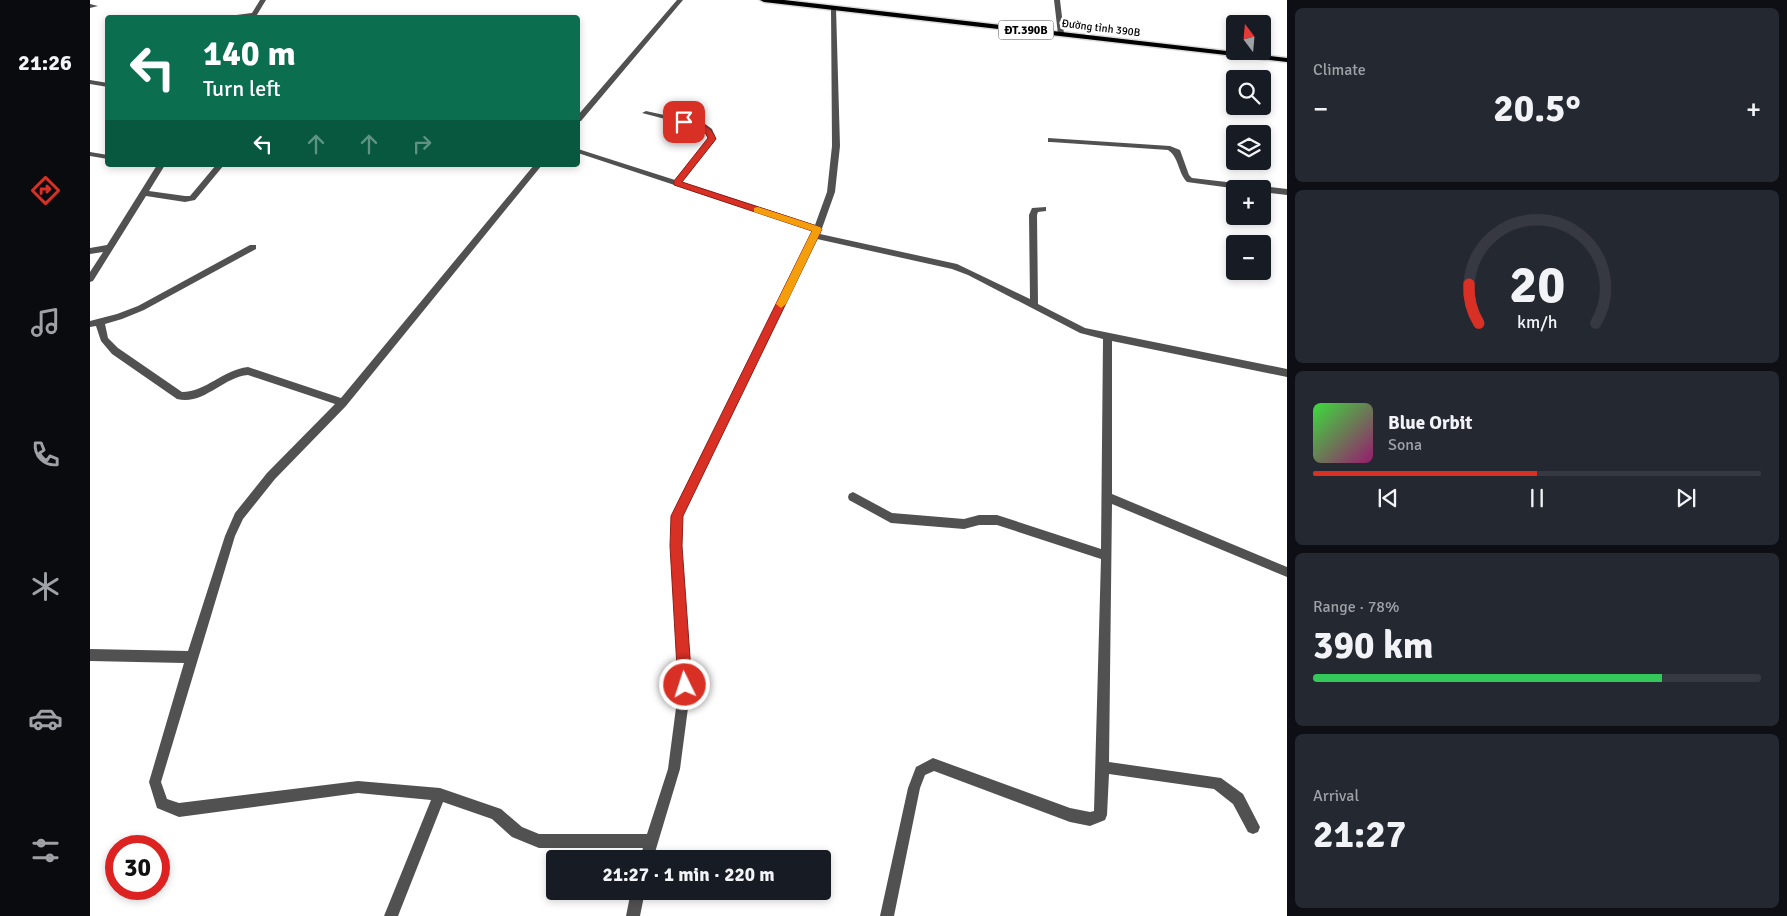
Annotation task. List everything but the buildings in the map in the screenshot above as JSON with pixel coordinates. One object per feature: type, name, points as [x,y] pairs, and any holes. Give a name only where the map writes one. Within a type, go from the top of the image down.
[{"type":"main road","name":"Đường tỉnh 390B","points":[[764,0],[1287,60]]},
{"type":"street","points":[[254,15],[263,0]]},
{"type":"street","points":[[580,117],[680,0]]},
{"type":"street","points":[[1057,0],[1061,34]]},
{"type":"street","points":[[648,850],[674,769],[680,739],[685,685],[676,546],[677,516],[816,233],[830,192],[836,146],[833,8]]},
{"type":"street","points":[[90,82],[105,84]]},
{"type":"street","points":[[646,113],[702,126],[709,131],[712,139],[677,183]]},
{"type":"street","points":[[1051,140],[1170,148],[1176,152],[1186,176],[1190,180],[1226,184]]},
{"type":"street","points":[[580,152],[677,183],[816,233],[954,266],[1083,331],[1287,373]]},
{"type":"street","points":[[90,154],[105,156]]},
{"type":"street","points":[[90,279],[160,167]]},
{"type":"street","points":[[143,193],[185,200],[192,198],[218,167]]},
{"type":"street","points":[[536,167],[343,403],[271,476],[239,516],[230,536],[155,782],[162,803],[179,810],[358,787],[440,794],[496,814],[517,832],[539,841],[650,841]]},
{"type":"street","points":[[1271,190],[1287,192]]},
{"type":"street","points":[[1034,306],[1033,214],[1036,210],[1044,209]]},
{"type":"street","points":[[253,247],[141,308],[95,324],[114,351],[180,396],[187,397],[198,394],[238,370],[248,371],[343,403]]},
{"type":"street","points":[[90,252],[109,248]]},
{"type":"street","points":[[887,916],[914,788],[920,771],[933,764],[1070,815],[1090,819],[1100,815],[1105,555],[1108,497],[1108,336]]},
{"type":"street","points":[[854,497],[891,518],[964,524],[979,520],[996,520],[1105,555]]},
{"type":"street","points":[[1108,497],[1287,572]]},
{"type":"street","points":[[90,655],[192,657]]},
{"type":"street","points":[[1102,767],[1216,783],[1238,799],[1253,827]]},
{"type":"street","points":[[391,916],[440,794]]},
{"type":"street","points":[[633,916],[636,900]]},
{"type":"slow traffic","points":[[758,210],[817,229],[781,304]]},
{"type":"route","points":[[684,122],[702,126],[709,131],[712,139],[677,183],[817,229],[677,516],[676,546],[685,685]]}]
